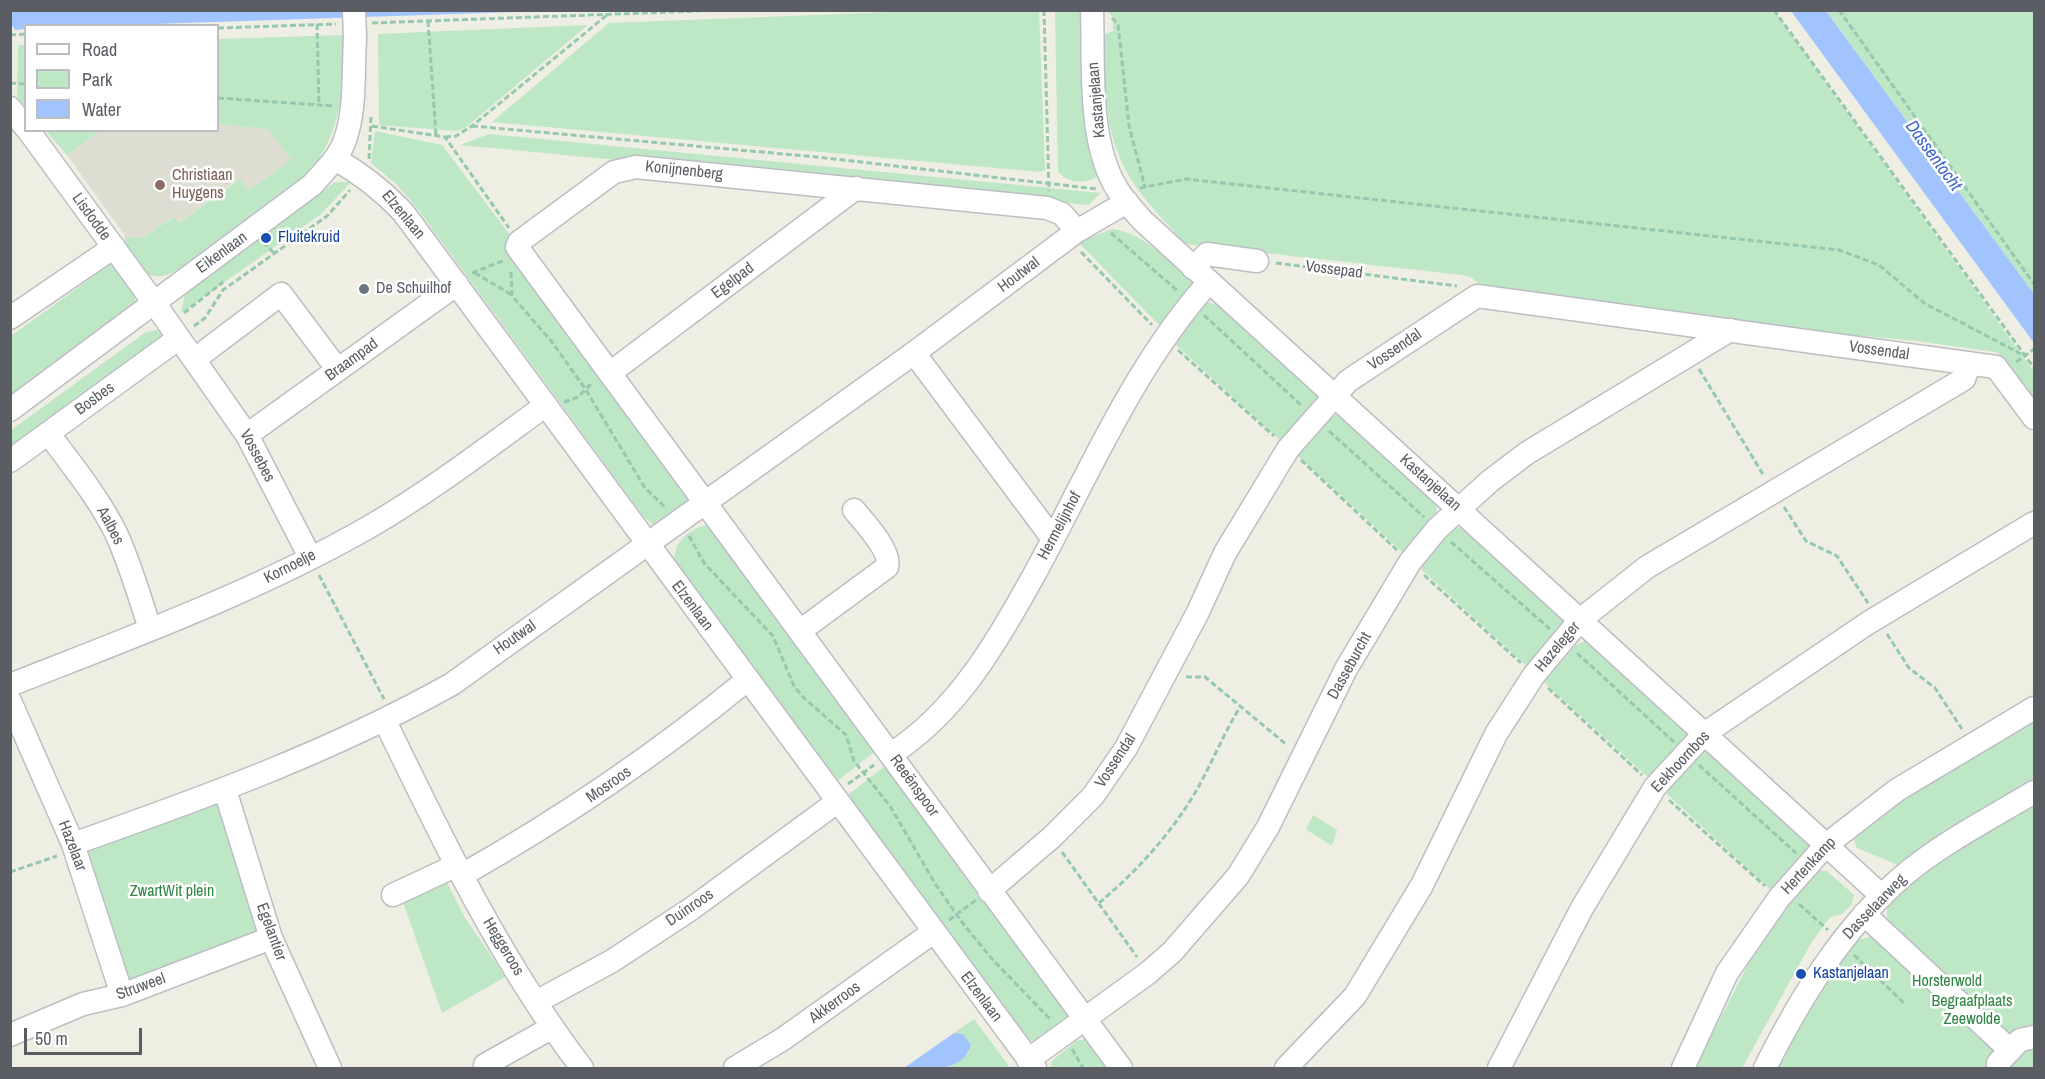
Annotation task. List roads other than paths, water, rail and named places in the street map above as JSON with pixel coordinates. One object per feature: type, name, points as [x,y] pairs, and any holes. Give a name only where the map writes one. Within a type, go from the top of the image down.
[{"type":"street","name":"Kastanjelaan","points":[[1098,11],[1097,124],[1103,156],[1123,196],[1143,221],[1882,896]]},
{"type":"street","name":"Eikenlaan","points":[[10,410],[282,210],[312,185],[335,159],[345,140],[351,108],[352,24]]},
{"type":"street","name":"Lisdodde","points":[[10,108],[24,125]]},
{"type":"street","name":"Lisdodde","points":[[29,132],[155,304]]},
{"type":"street","name":"Elzenlaan","points":[[335,159],[361,173],[382,189],[461,278],[546,405],[648,546],[932,933],[1032,1064]]},
{"type":"street","name":"Konijnenberg","points":[[607,370],[517,247],[519,242],[614,172],[636,167],[1047,208],[1062,214],[1072,234]]},
{"type":"street","name":"Egelpad","points":[[607,370],[856,188]]},
{"type":"street","name":"Houtwal","points":[[74,847],[225,790],[389,719],[452,684],[648,546],[914,353],[1123,196]]},
{"type":"street","points":[[10,318],[114,247]]},
{"type":"street","points":[[1201,275],[1207,254],[1257,261]]},
{"type":"street","name":"Hermelijnhof","points":[[891,754],[910,742],[947,707],[1002,632],[1127,400],[1201,275]]},
{"type":"street","name":"Braampad","points":[[247,435],[461,278]]},
{"type":"street","points":[[195,359],[281,294],[338,370]]},
{"type":"street","name":"Vossendal","points":[[989,891],[1052,837],[1093,796],[1126,747],[1198,612],[1225,553],[1288,449],[1348,381],[1477,296],[1996,367],[2034,418]]},
{"type":"street","name":"Vossebes","points":[[155,304],[247,435],[310,557]]},
{"type":"street","name":"Dasseburcht","points":[[1032,1064],[1063,1036],[1149,973],[1172,952],[1238,876],[1268,827],[1346,669],[1410,562],[1458,508],[1527,453],[1730,330]]},
{"type":"street","name":"Bosbes","points":[[10,461],[174,331]]},
{"type":"street","points":[[914,353],[1053,539]]},
{"type":"street","name":"Hazeleger","points":[[1286,1068],[1355,996],[1422,885],[1496,734],[1534,675],[1580,620],[1647,567],[1964,379],[1970,363]]},
{"type":"street","points":[[607,370],[707,502]]},
{"type":"street","name":"Kornoelje","points":[[10,685],[224,601],[310,557],[369,526],[429,489],[546,405]]},
{"type":"street","name":"Aalbes","points":[[48,433],[84,480],[115,532],[137,586],[150,629]]},
{"type":"street","name":"Reeënspoor","points":[[707,502],[989,891],[1121,1068]]},
{"type":"street","points":[[800,632],[887,567],[889,562],[885,550],[854,510]]},
{"type":"street","name":"Eekhoornbos","points":[[1499,1068],[1582,908],[1655,787],[1704,734],[1877,618],[2034,523]]},
{"type":"street","name":"Mosroos","points":[[459,870],[580,805],[703,716],[747,680]]},
{"type":"street","name":"Hazelaar","points":[[10,700],[74,847],[122,995]]},
{"type":"street","name":"Hertenkamp","points":[[1683,1068],[1727,973],[1779,898],[1826,845],[1898,790],[2034,708]]},
{"type":"street","name":"Heggeroos","points":[[389,719],[459,870],[551,1028],[582,1068]]},
{"type":"street","name":"Egelantier","points":[[225,790],[271,938],[330,1068]]},
{"type":"street","name":"Dasselaarweg","points":[[1765,1068],[1815,980],[1864,914],[1905,874],[2034,792]]},
{"type":"street","name":"Duinroos","points":[[536,1002],[612,961],[691,909],[834,799]]},
{"type":"street","points":[[393,895],[459,870]]},
{"type":"street","points":[[1864,914],[2005,1059],[2020,1040],[2034,1038]]},
{"type":"street","name":"Akkerroos","points":[[735,1068],[783,1039],[932,933]]},
{"type":"street","name":"Struweel","points":[[10,1035],[83,1004],[122,995],[271,938]]},
{"type":"street","points":[[485,1065],[551,1028]]},
{"type":"water","points":[[11,10],[545,11],[154,24],[24,24],[24,29],[15,30],[11,24]]},
{"type":"water","points":[[1791,11],[1826,11],[2034,294],[2034,343]]},
{"type":"water","points":[[954,1033],[963,1034],[971,1045],[961,1061],[934,1069],[904,1068]]},
{"type":"place","name":"Christiaan Huygens","points":[[160,185]]},
{"type":"place","name":"Fluitekruid","points":[[266,238]]},
{"type":"place","name":"De Schuilhof","points":[[364,289]]},
{"type":"place","name":"Kastanjelaan","points":[[1801,974]]},
{"type":"water label","name":"Dassentocht","points":[[1933,156]]},
{"type":"park label","name":"ZwartWit plein","points":[[172,892]]},
{"type":"park label","name":"Horsterwold","points":[[1947,982]]},
{"type":"park label","name":"Begraafplaats Zeewolde","points":[[1972,1011]]}]
